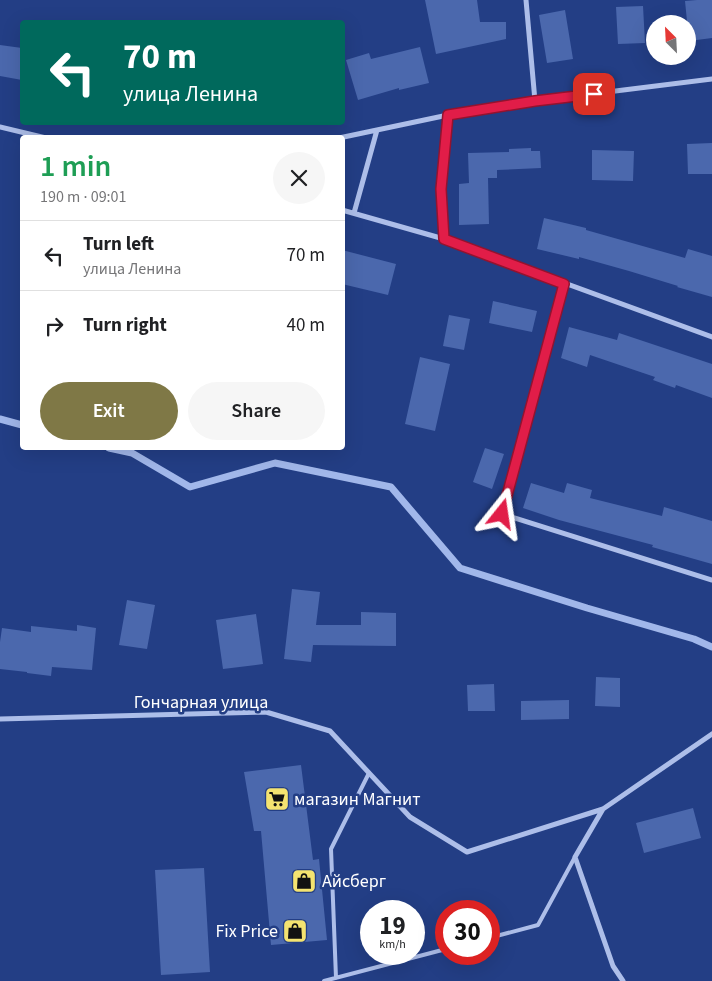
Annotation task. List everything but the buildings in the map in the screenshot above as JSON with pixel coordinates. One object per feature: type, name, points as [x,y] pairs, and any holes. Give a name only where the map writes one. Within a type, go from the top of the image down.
[{"type":"street","points":[[526,0],[535,101]]},
{"type":"street","points":[[345,137],[448,115],[535,101],[712,79]]},
{"type":"street","points":[[444,239],[441,189],[448,115]]},
{"type":"street","points":[[0,127],[33,135]]},
{"type":"street","points":[[354,213],[377,130]]},
{"type":"street","points":[[345,211],[444,239],[712,337]]},
{"type":"street","points":[[564,284],[502,514],[712,580]]},
{"type":"street","name":"Гончарная улица","points":[[0,720],[266,712],[330,731],[410,817],[466,852],[603,809],[712,734]]},
{"type":"street","points":[[603,809],[575,857],[613,966],[624,981]]},
{"type":"lane","points":[[336,978],[331,849],[369,773]]},
{"type":"lane","points":[[500,935],[538,925],[575,857]]},
{"type":"lane","points":[[324,981],[435,952]]},
{"type":"waterway","points":[[0,419],[20,424]]},
{"type":"waterway","points":[[118,450],[132,453],[190,487],[275,463],[391,487],[460,568],[694,639],[712,647]]},
{"type":"place","name":"магазин Магнит","points":[[277,799]]},
{"type":"place","name":"Айсберг","points":[[304,881]]},
{"type":"place","name":"Fix Price","points":[[295,931]]},
{"type":"route","points":[[502,514],[564,284],[444,239],[441,189],[448,115],[594,94]]}]
